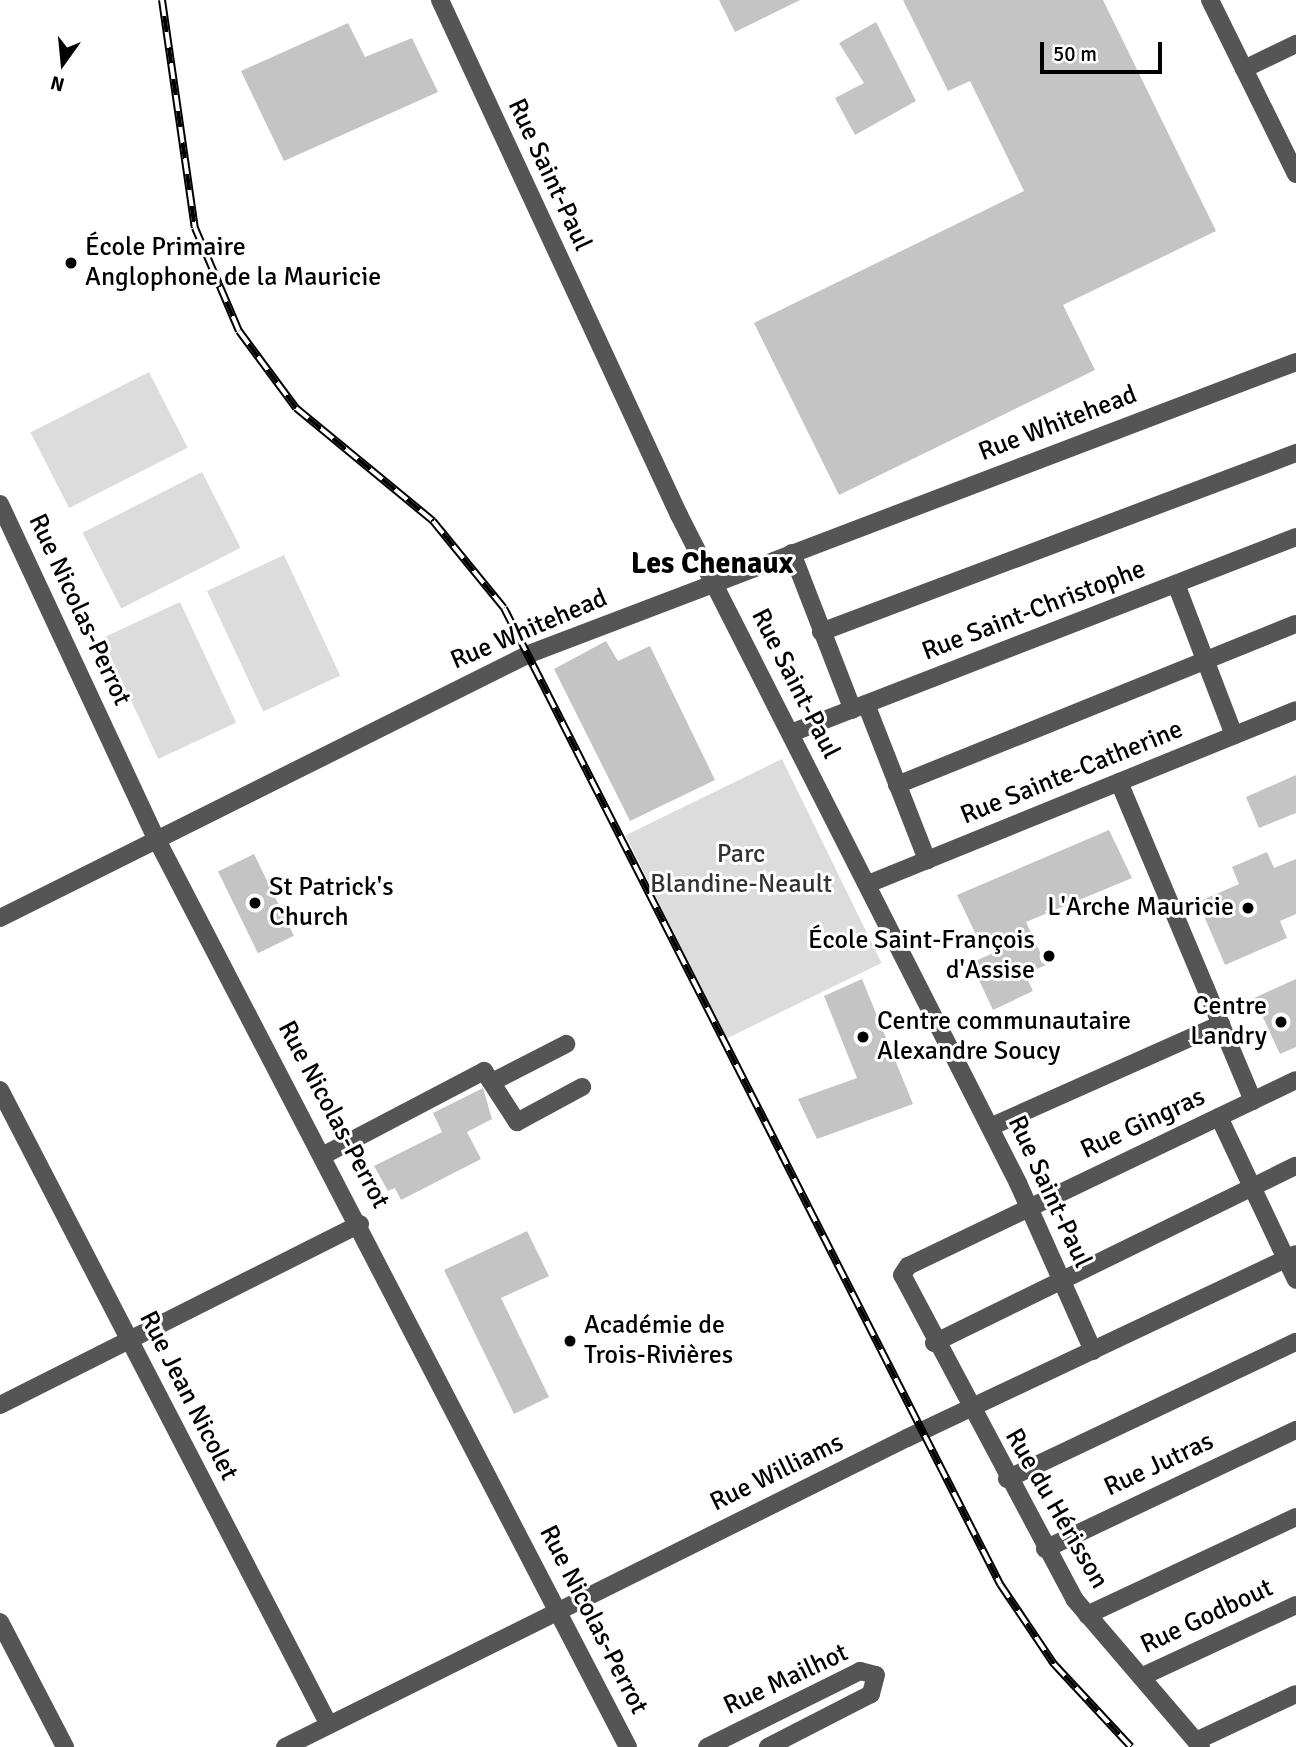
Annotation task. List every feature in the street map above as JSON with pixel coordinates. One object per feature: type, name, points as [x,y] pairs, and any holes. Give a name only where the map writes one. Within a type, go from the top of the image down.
[{"type":"street","name":"Rue Saint-Paul","points":[[440,0],[713,583],[990,1127],[1093,1351]]},
{"type":"street","points":[[1210,0],[1296,174]]},
{"type":"street","points":[[1244,69],[1296,44]]},
{"type":"street","name":"Rue Whitehead","points":[[0,918],[529,654],[1296,362]]},
{"type":"street","points":[[821,632],[1296,453]]},
{"type":"street","name":"Rue Nicolas-Perrot","points":[[0,504],[157,840],[360,1224],[628,1747]]},
{"type":"street","name":"Rue Saint-Christophe","points":[[791,733],[1296,537]]},
{"type":"street","points":[[792,553],[821,632],[897,785],[927,860]]},
{"type":"street","points":[[1175,584],[1234,735]]},
{"type":"street","points":[[897,785],[1296,624]]},
{"type":"street","name":"Rue Sainte-Catherine","points":[[868,884],[1296,710]]},
{"type":"street","points":[[1119,782],[1253,1101]]},
{"type":"street","points":[[990,1127],[1221,1024]]},
{"type":"street","points":[[496,1080],[566,1044]]},
{"type":"street","points":[[324,1155],[484,1072],[496,1080],[517,1122],[582,1087]]},
{"type":"street","name":"Rue Gingras","points":[[902,1275],[1028,1208],[1296,1080]]},
{"type":"street","name":"Rue Jean Nicolet","points":[[0,1090],[329,1725]]},
{"type":"street","points":[[1219,1117],[1252,1187],[1291,1257],[1296,1280]]},
{"type":"street","points":[[934,1343],[1296,1166]]},
{"type":"street","points":[[0,1405],[360,1224]]},
{"type":"street","name":"Rue Williams","points":[[285,1747],[969,1409],[1291,1257]]},
{"type":"street","name":"Rue du Hérisson","points":[[902,1275],[934,1343],[1045,1549],[1087,1615],[1198,1744]]},
{"type":"street","points":[[1007,1479],[1296,1342]]},
{"type":"street","name":"Rue Jutras","points":[[1045,1549],[1296,1430]]},
{"type":"street","points":[[1087,1615],[1296,1517]]},
{"type":"street","name":"Rue Godbout","points":[[1141,1677],[1296,1605]]},
{"type":"street","points":[[0,1622],[65,1747]]},
{"type":"street","name":"Rue Mailhot","points":[[707,1747],[860,1671],[876,1675],[871,1694],[768,1747]]},
{"type":"street","points":[[1198,1744],[1296,1694]]},
{"type":"green space","points":[[149,372],[188,448],[69,508],[30,432]]},
{"type":"green space","points":[[202,472],[241,548],[121,609],[83,533]]},
{"type":"green space","points":[[284,555],[340,676],[263,711],[207,591]]},
{"type":"green space","points":[[180,602],[236,723],[158,759],[102,638]]},
{"type":"green space","name":"Parc Blandine-Neault","points":[[782,759],[882,963],[725,1039],[626,835]]},
{"type":"building","points":[[719,0],[800,0],[735,32]]},
{"type":"building","points":[[903,0],[1103,0],[1216,231],[1063,305],[1095,370],[839,495],[754,323],[1024,191],[970,81],[948,91]]},
{"type":"building","points":[[876,22],[916,101],[855,135],[835,98],[864,83],[839,43]]},
{"type":"building","points":[[348,23],[365,57],[412,38],[438,92],[284,161],[241,71]]},
{"type":"building","points":[[606,641],[618,661],[650,646],[715,780],[630,821],[554,669]]},
{"type":"building","points":[[1296,775],[1296,813],[1259,828],[1246,797]]},
{"type":"building","points":[[1109,830],[1132,878],[1026,922],[1046,965],[1025,974],[1033,991],[993,1010],[971,963],[1009,946],[1002,932],[980,943],[957,895]]},
{"type":"building","name":"L'Arche Mauricie","points":[[1267,852],[1274,868],[1296,859],[1296,914],[1280,921],[1287,938],[1225,965],[1198,902],[1239,884],[1232,867]]},
{"type":"building","name":"St Patrick's Church","points":[[254,854],[294,936],[258,953],[218,872]]},
{"type":"building","name":"Centre communautaire Alexandre Soucy","points":[[862,979],[913,1104],[817,1139],[798,1099],[857,1078],[824,996]]},
{"type":"building","name":"Centre Landry","points":[[1296,979],[1296,1047],[1280,1054],[1254,998]]},
{"type":"building","points":[[483,1088],[492,1119],[467,1132],[481,1159],[401,1200],[395,1188],[388,1191],[374,1166],[442,1132],[433,1113]]},
{"type":"building","points":[[527,1231],[549,1276],[501,1298],[549,1397],[514,1414],[444,1270]]},
{"type":"railway","points":[[162,0],[195,228],[239,331],[296,408],[433,521],[504,608],[1000,1584],[1054,1664],[1131,1747]]},
{"type":"place","name":"École Primaire Anglophone de la Mauricie","points":[[71,263]]},
{"type":"place","name":"St Patrick's Church","points":[[255,903]]},
{"type":"place","name":"L'Arche Mauricie","points":[[1248,908]]},
{"type":"place","name":"École Saint-François d'Assise","points":[[1049,956]]},
{"type":"place","name":"Centre Landry","points":[[1281,1022]]},
{"type":"place","name":"Centre communautaire Alexandre Soucy","points":[[863,1037]]},
{"type":"place","name":"Académie de Trois-Rivières","points":[[570,1341]]},
{"type":"district","name":"Les Chenaux","points":[[712,564]]}]
